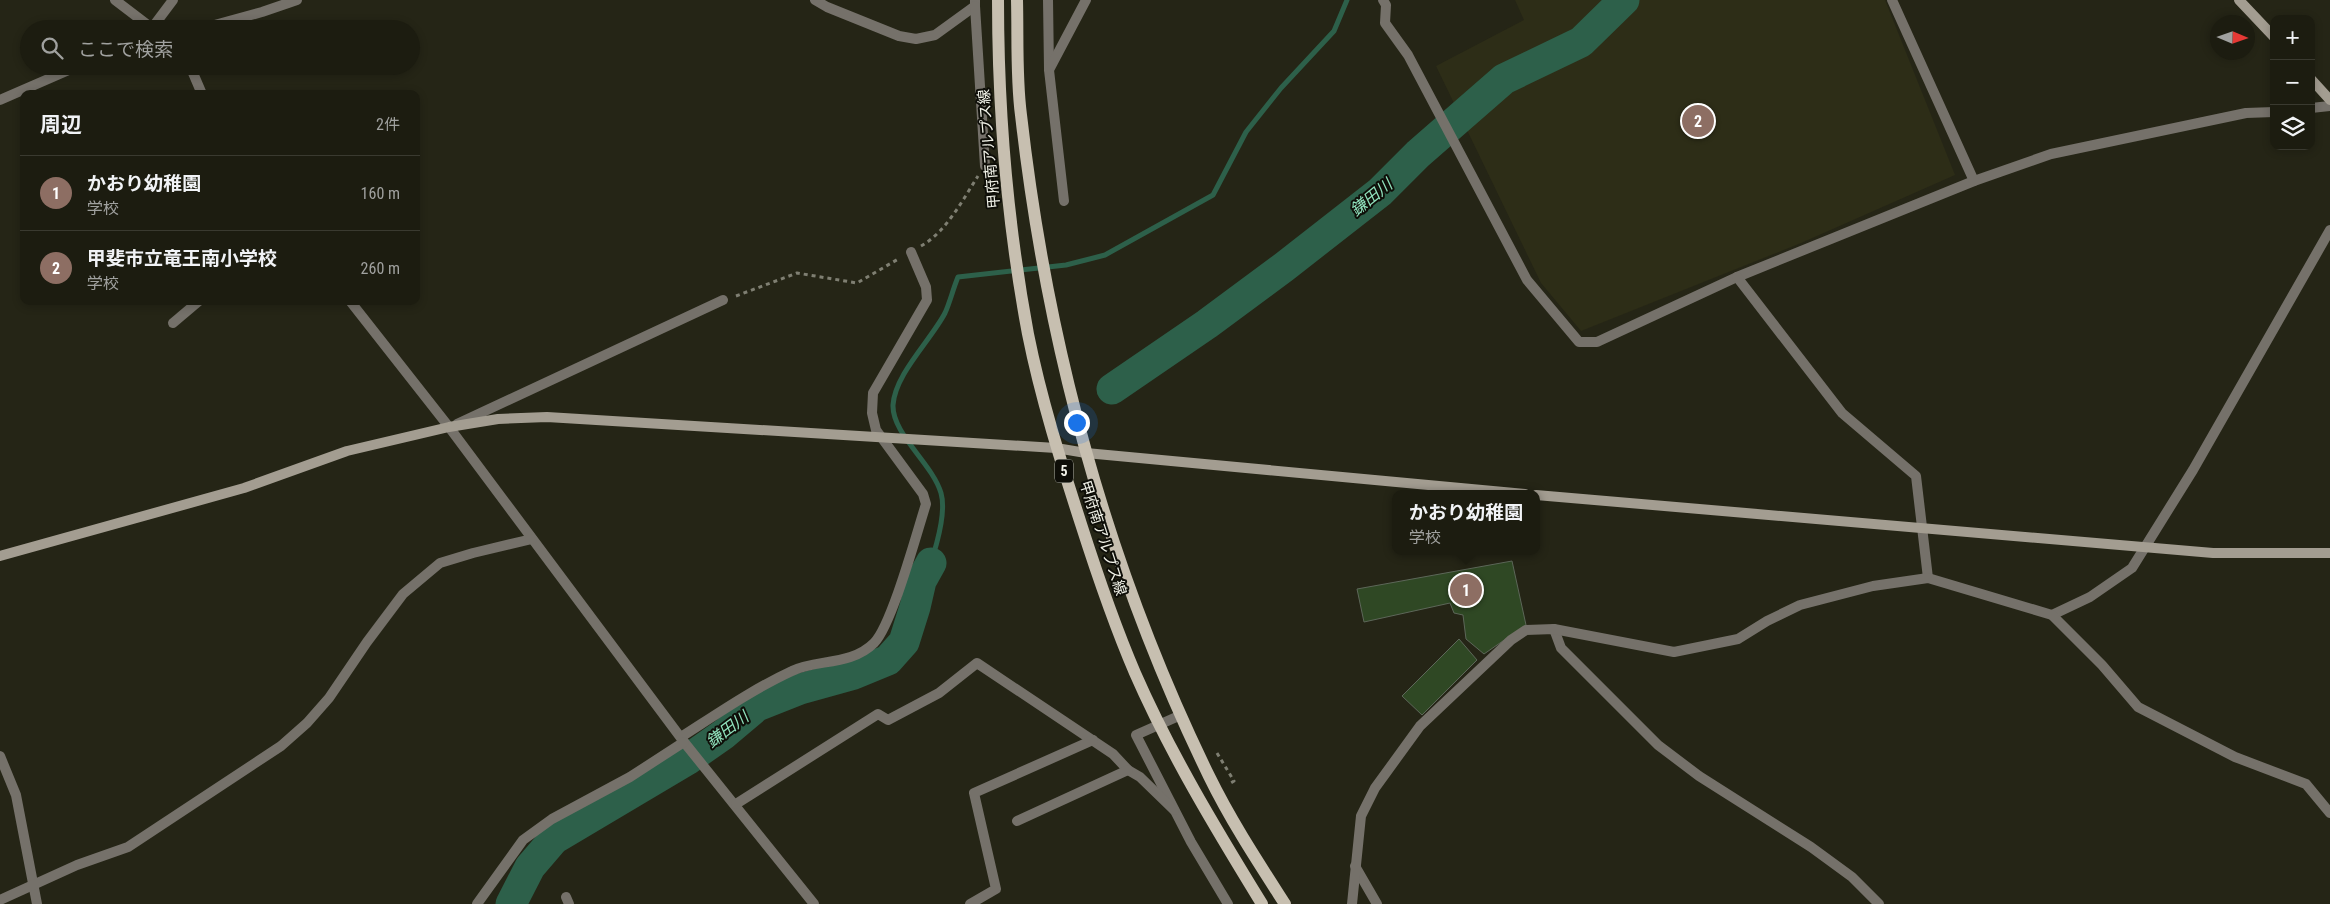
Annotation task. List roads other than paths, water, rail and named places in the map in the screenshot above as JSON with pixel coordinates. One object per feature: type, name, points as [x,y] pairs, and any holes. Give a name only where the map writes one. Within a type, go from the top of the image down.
[{"type":"main road","name":"甲府南アルプス線","points":[[998,0],[998,56],[1016,258],[1028,335],[1056,448],[1105,599],[1136,674],[1202,805],[1262,904]]},
{"type":"main road","name":"甲府南アルプス線","points":[[1017,0],[1020,113],[1052,312],[1076,420],[1134,602],[1181,715],[1210,778],[1285,904]]},
{"type":"street","points":[[115,0],[141,20]]},
{"type":"street","points":[[158,20],[173,0]]},
{"type":"street","points":[[233,20],[297,0]]},
{"type":"street","points":[[815,0],[827,7],[899,36],[916,39],[935,35],[975,3]]},
{"type":"street","points":[[1048,0],[1050,70],[1064,201]]},
{"type":"street","points":[[1050,70],[1086,0]]},
{"type":"street","points":[[1892,0],[1974,181]]},
{"type":"street","points":[[2239,0],[2270,33]]},
{"type":"street","points":[[1387,2],[1385,22],[1408,55],[1527,280],[1579,342],[1597,342],[1737,277],[1974,181],[2051,154],[2246,113],[2270,112]]},
{"type":"street","points":[[975,3],[985,166]]},
{"type":"street","points":[[23,90],[57,75]]},
{"type":"street","points":[[194,75],[200,90]]},
{"type":"street","points":[[2315,83],[2330,100]]},
{"type":"street","points":[[0,100],[20,91]]},
{"type":"street","points":[[2315,108],[2330,106]]},
{"type":"street","points":[[2052,615],[2090,597],[2132,568],[2193,470],[2330,230]]},
{"type":"street","points":[[477,904],[523,840],[552,819],[630,778],[751,692],[794,669],[839,661],[874,643],[887,622],[926,504],[923,494],[887,438],[876,430],[872,413],[873,393],[926,300],[926,287],[911,252]]},
{"type":"street","points":[[1737,277],[1842,412],[1916,476],[1928,578]]},
{"type":"street","points":[[449,428],[723,300]]},
{"type":"street","points":[[172,323],[194,305]]},
{"type":"street","points":[[353,305],[449,428],[683,741],[736,804],[814,904]]},
{"type":"street","points":[[0,556],[244,488],[347,451],[498,419],[547,417],[1056,448],[1086,453],[1482,490]]},
{"type":"street","points":[[1540,495],[2213,553],[2330,553]]},
{"type":"street","points":[[0,900],[76,865],[128,847],[281,746],[329,698],[367,642],[403,594],[440,563],[473,553],[532,540]]},
{"type":"street","points":[[1352,904],[1361,816],[1375,788],[1420,726],[1511,640],[1526,630],[1554,629],[1674,652],[1738,639],[1767,621],[1800,605],[1874,586],[1928,578],[2052,615],[2102,665],[2138,708],[2235,757],[2306,784],[2330,813]]},
{"type":"street","points":[[1554,629],[1561,648],[1658,745],[1699,776],[1811,847],[1852,877],[1879,904]]},
{"type":"street","points":[[736,804],[878,714],[888,720],[939,693],[977,663],[1113,754],[1128,770],[1140,777],[1174,810]]},
{"type":"street","points":[[1181,715],[1136,735],[1174,810],[1228,904]]},
{"type":"street","points":[[970,904],[996,889],[974,793],[1093,740]]},
{"type":"street","points":[[0,756],[16,795],[37,904]]},
{"type":"street","points":[[1017,821],[1128,770]]},
{"type":"street","points":[[1355,866],[1377,904]]},
{"type":"waterway","points":[[915,607],[935,550],[943,505],[941,493],[930,471],[899,427],[894,416],[893,405],[900,381],[945,313],[958,277],[1066,265],[1105,255],[1213,195],[1246,132],[1281,88],[1334,31],[1347,0]]},
{"type":"waterway","name":"鎌田川","points":[[1112,389],[1207,324],[1380,192],[1418,154],[1504,79],[1581,42],[1624,0]]},
{"type":"waterway","name":"鎌田川","points":[[511,904],[530,867],[554,839],[687,760],[724,734],[757,706],[800,689],[854,674],[888,660],[904,642],[921,581],[931,563]]},
{"type":"place","name":"甲斐市立竜王南小学校","points":[[1698,121]]},
{"type":"place","name":"かおり幼稚園","points":[[1466,590]]}]
